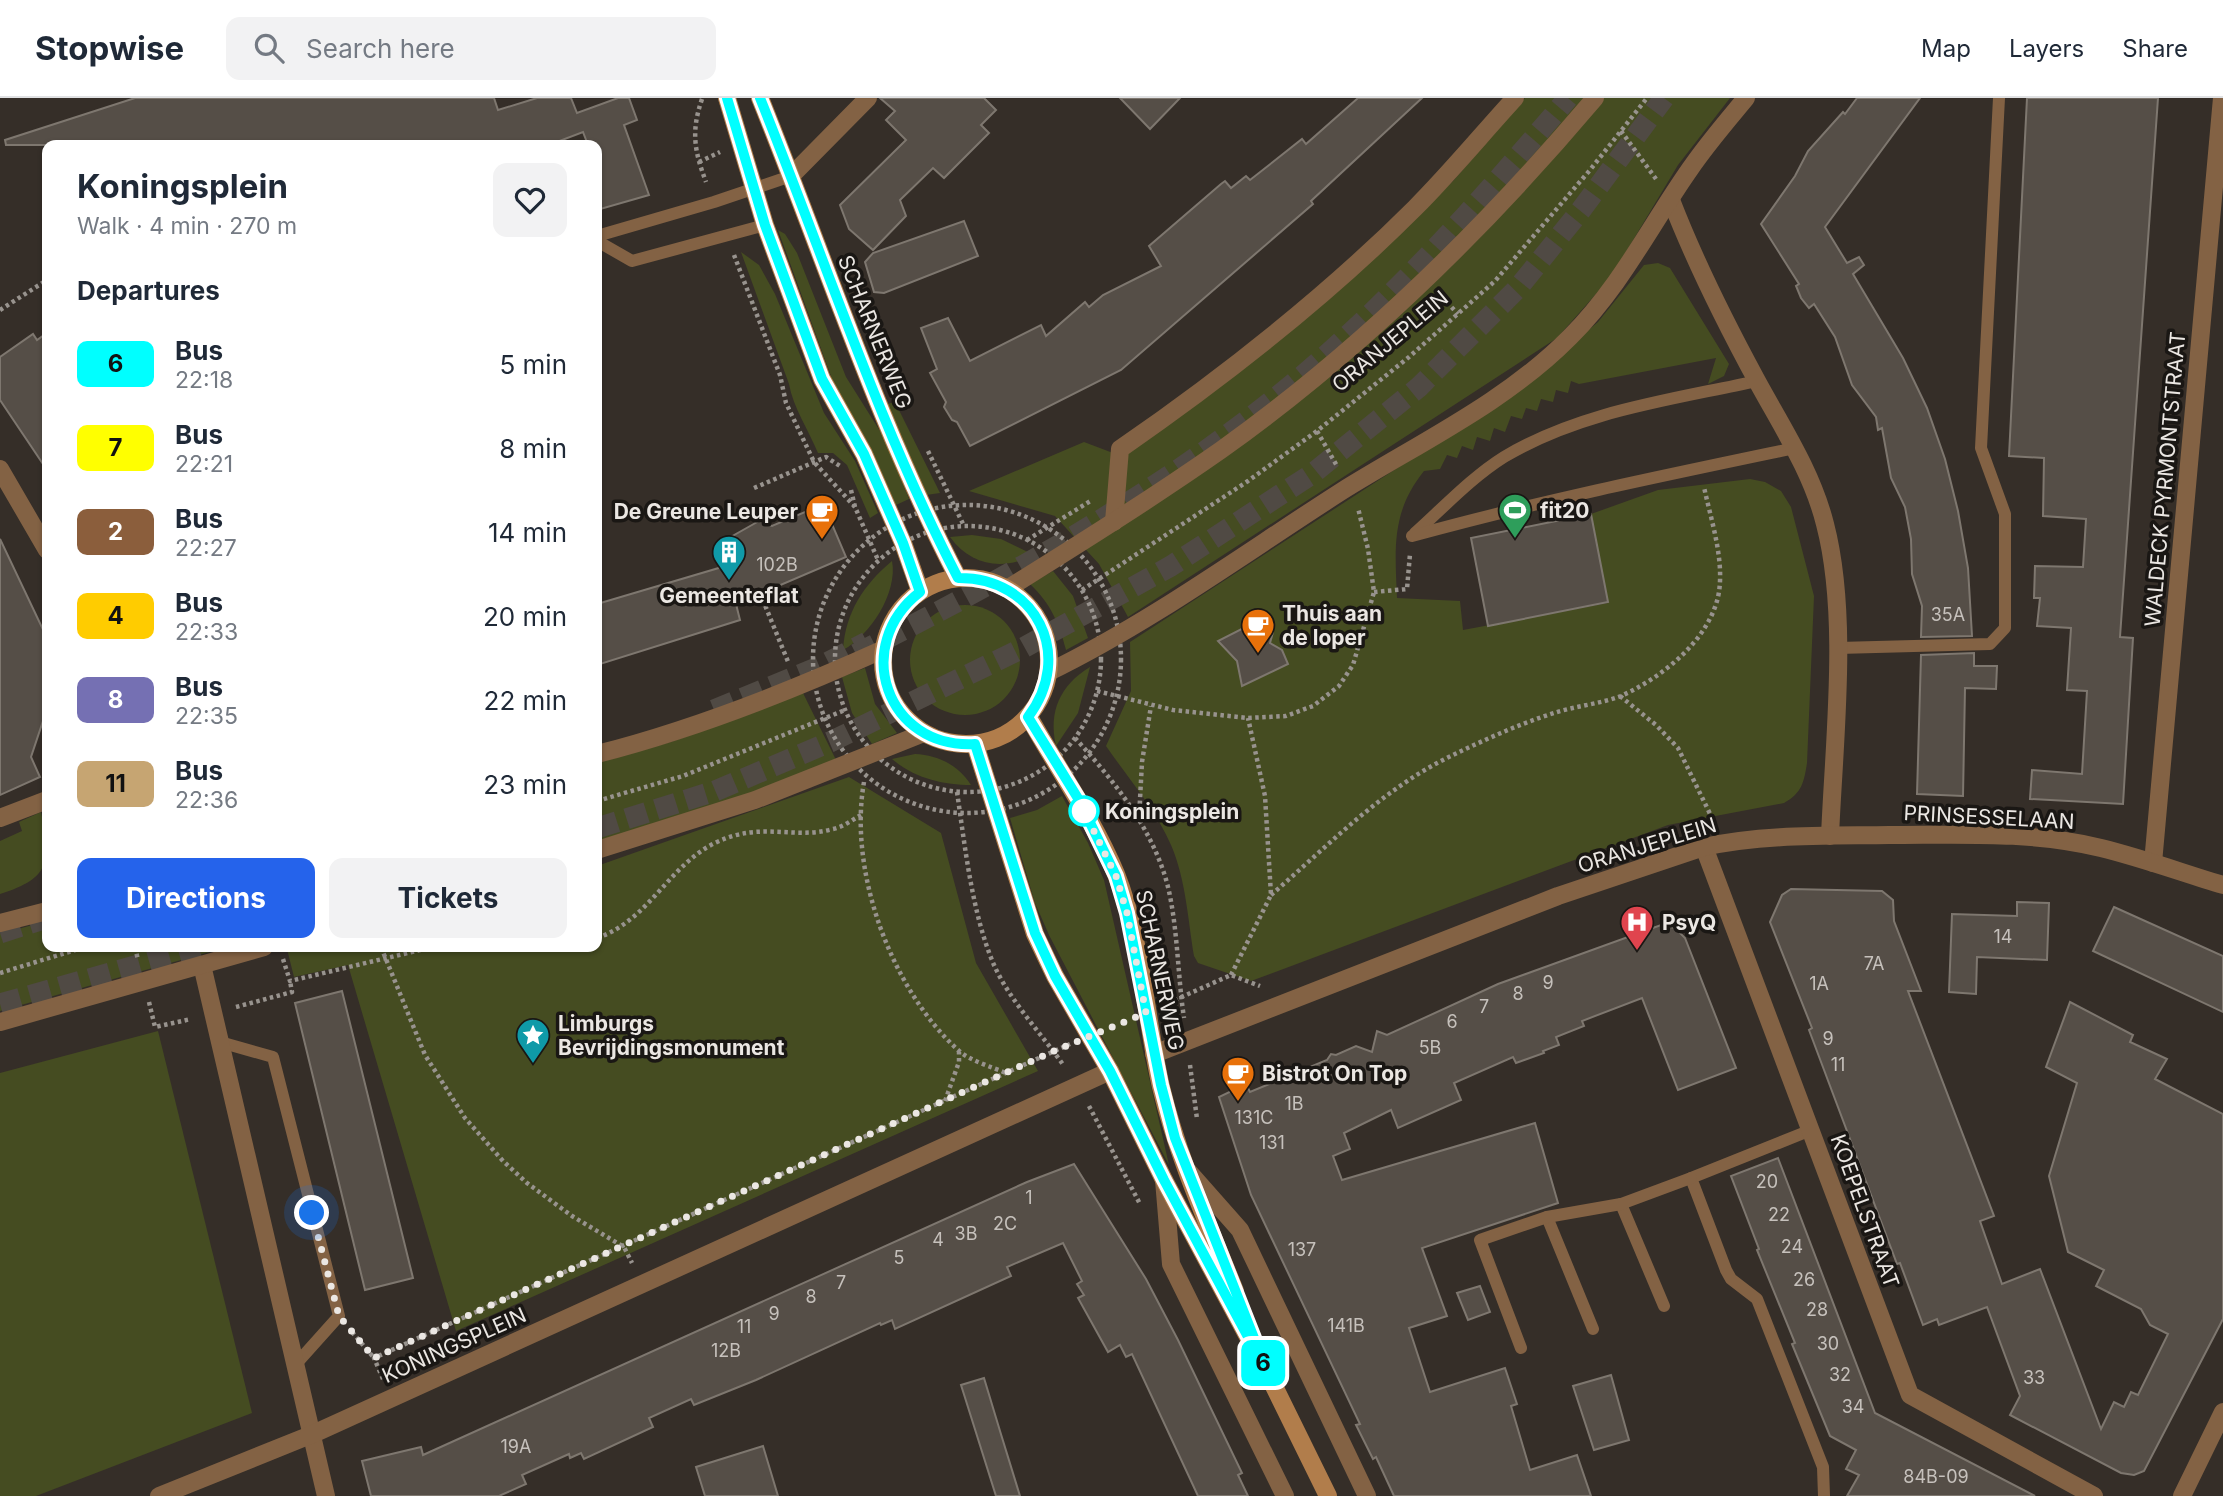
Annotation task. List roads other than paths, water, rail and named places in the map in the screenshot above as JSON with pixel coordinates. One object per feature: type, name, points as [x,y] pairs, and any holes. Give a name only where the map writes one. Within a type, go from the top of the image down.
[{"type":"street","points":[[727,98],[765,225],[822,379],[864,454],[893,519],[920,592]]},
{"type":"street","name":"SCHARNERWEG","points":[[761,98],[862,364],[923,507],[958,578]]},
{"type":"street","points":[[791,176],[868,98]]},
{"type":"street","points":[[1114,522],[1120,449],[1245,358],[1342,275],[1415,207],[1515,98]]},
{"type":"street","name":"ORANJEPLEIN","points":[[1007,589],[1114,522],[1222,449],[1289,397],[1370,329],[1502,202],[1595,98]]},
{"type":"street","points":[[1049,672],[1119,636],[1349,487],[1499,394],[1560,346],[1617,282],[1690,168],[1746,98]]},
{"type":"street","name":"WALDECK PYRMONTSTRAAT","points":[[2153,863],[2222,98]]},
{"type":"street","points":[[1671,200],[1696,264],[1795,448],[1816,494],[1825,524],[1833,570],[1838,648],[1830,836]]},
{"type":"street","points":[[0,469],[42,541]]},
{"type":"street","points":[[958,578],[984,579],[1007,589],[1029,607],[1048,644],[1049,672],[1042,696],[1028,717],[999,738],[975,744],[954,744],[924,733],[905,718],[891,697],[884,673],[884,649],[892,622],[909,600],[932,585],[958,578]]},
{"type":"street","points":[[602,753],[661,737],[835,671],[884,649]]},
{"type":"street","name":"SCHARNERWEG","points":[[1028,717],[1066,780],[1116,876],[1127,913],[1171,1127],[1269,1376]]},
{"type":"street","points":[[602,848],[860,770],[875,755],[924,733]]},
{"type":"street","name":"SCHARNERWEG","points":[[975,744],[1035,933],[1055,976],[1110,1071],[1164,1180],[1269,1376],[1328,1496]]},
{"type":"street","points":[[0,818],[42,802]]},
{"type":"street","name":"ORANJEPLEIN","points":[[1154,1054],[1558,897],[1704,847],[1723,842],[1830,836]]},
{"type":"street","name":"PRINSESSELAAN","points":[[1830,836],[2037,838],[2100,848],[2223,885]]},
{"type":"street","name":"KOEPELSTRAAT","points":[[1704,847],[1910,1395],[2094,1496]]},
{"type":"street","points":[[0,923],[42,912]]},
{"type":"street","points":[[0,1022],[247,952]]},
{"type":"street","points":[[202,965],[326,1496]]},
{"type":"street","name":"KONINGSPLEIN","points":[[159,1496],[313,1434],[1110,1071]]},
{"type":"street","name":"SCHARNERWEG","points":[[1185,1168],[1240,1230],[1367,1496]]},
{"type":"street","name":"SCHARNERWEG","points":[[1164,1180],[1171,1264],[1285,1496]]},
{"type":"street","points":[[2182,1496],[2223,1412]]},
{"type":"lane","points":[[1838,648],[1990,644],[2006,628],[2005,514],[1981,448],[1999,98]]},
{"type":"lane","points":[[602,236],[791,176]]},
{"type":"lane","points":[[602,241],[632,261],[765,225]]},
{"type":"lane","points":[[1758,381],[1605,414],[1555,430],[1502,459],[1412,536],[1513,508],[1795,448]]},
{"type":"lane","points":[[220,1042],[273,1057],[339,1316],[296,1364]]},
{"type":"lane","points":[[1521,1348],[1480,1240],[1547,1217],[1621,1204],[1811,1130]]},
{"type":"lane","points":[[1691,1178],[1726,1270],[1731,1279],[1757,1299],[1823,1467],[1824,1496]]},
{"type":"lane","points":[[1621,1204],[1664,1306]]},
{"type":"lane","points":[[1547,1217],[1593,1329]]},
{"type":"tunnel","points":[[856,654],[972,594],[1087,528],[1197,457],[1250,418],[1337,345],[1407,278],[1568,98]]},
{"type":"tunnel","points":[[602,826],[715,791],[830,742],[1023,648],[1171,566],[1312,474],[1419,387],[1518,288],[1581,210],[1664,98]]},
{"type":"tunnel","points":[[714,710],[821,666],[867,642]]},
{"type":"tunnel","points":[[0,933],[42,920]]},
{"type":"tunnel","points":[[0,1004],[184,952]]},
{"type":"place","name":"fit20","points":[[1515,540]]},
{"type":"place","name":"De Greune Leuper","points":[[822,541]]},
{"type":"place","name":"Gemeenteflat","points":[[729,582]]},
{"type":"place","name":"Thuis aan de loper","points":[[1258,655]]},
{"type":"place","name":"Koningsplein","points":[[1084,811]]},
{"type":"place","name":"PsyQ","points":[[1637,952]]},
{"type":"place","name":"Limburgs Bevrijdingsmonument","points":[[533,1065]]},
{"type":"place","name":"Bistrot On Top","points":[[1238,1103]]}]
